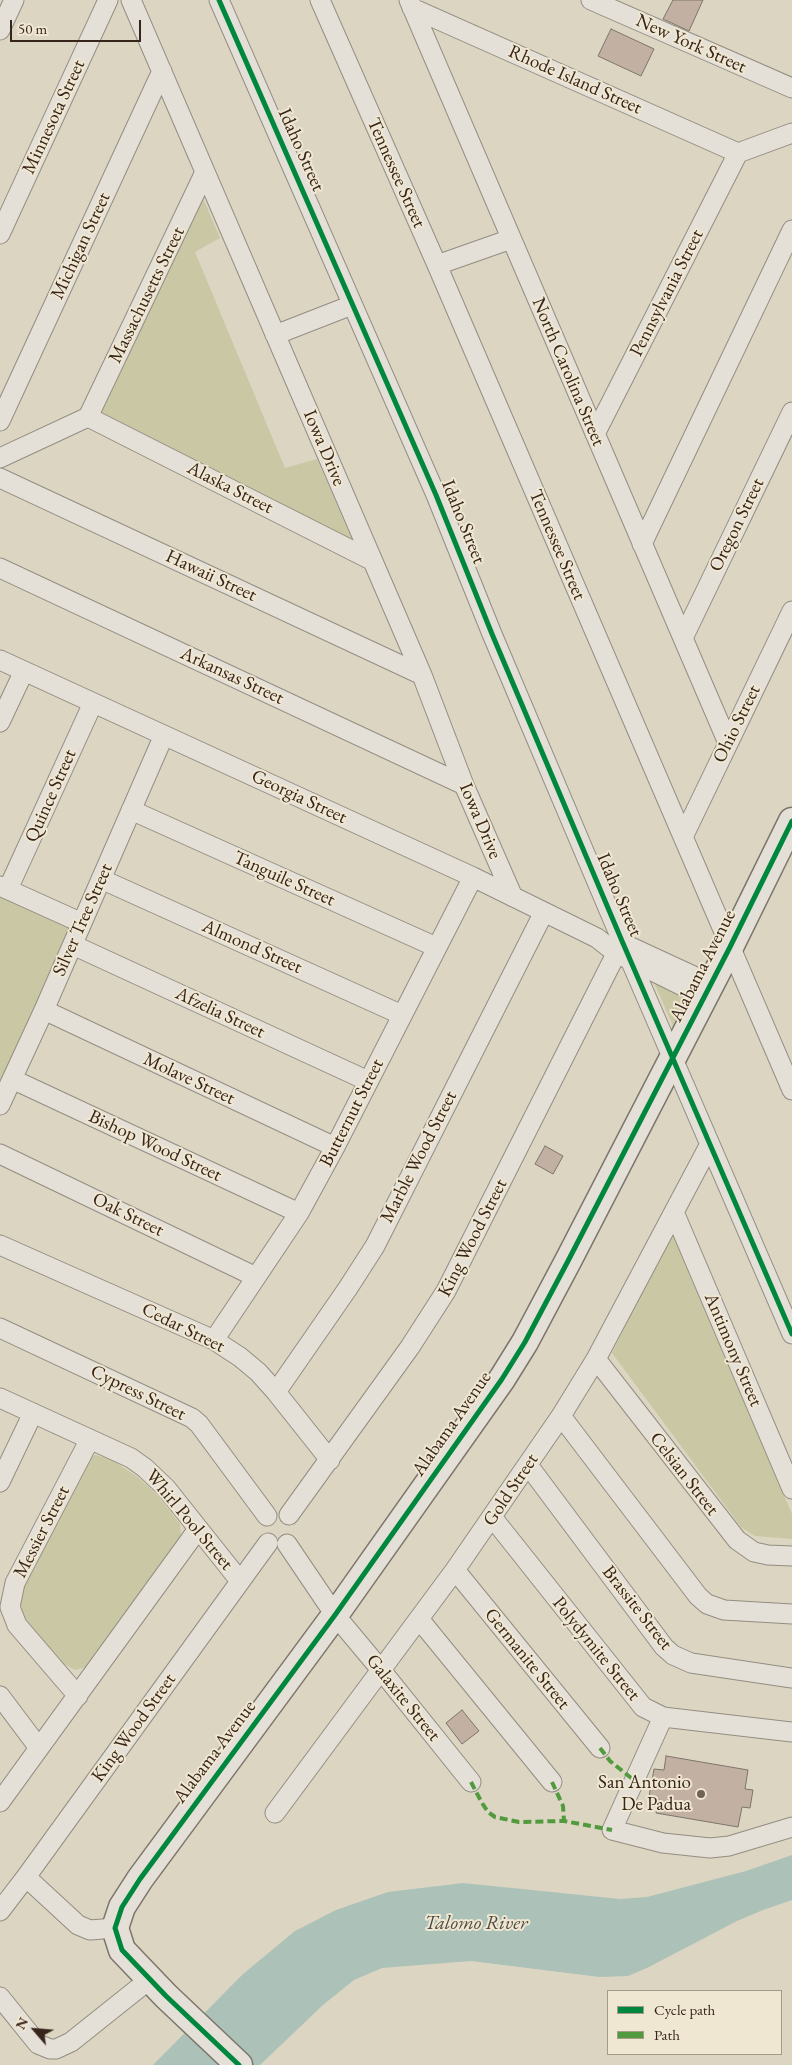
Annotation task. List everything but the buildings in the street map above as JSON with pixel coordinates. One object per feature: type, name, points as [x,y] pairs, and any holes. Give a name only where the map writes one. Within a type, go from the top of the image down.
[{"type":"street","points":[[0,30],[14,0]]},
{"type":"street","name":"Minnesota Street","points":[[0,234],[108,0]]},
{"type":"street","name":"Iowa Drive","points":[[131,0],[422,675],[464,785],[513,897]]},
{"type":"street","name":"Idaho Street","points":[[218,0],[436,495],[623,952],[673,1058],[792,1334]]},
{"type":"street","name":"Tennessee Street","points":[[320,0],[437,265],[792,1090]]},
{"type":"street","name":"New York Street","points":[[591,0],[792,88]]},
{"type":"street","name":"Rhode Island Street","points":[[410,4],[738,153]]},
{"type":"street","name":"North Carolina Street","points":[[410,4],[728,744]]},
{"type":"street","name":"Michigan Street","points":[[0,420],[162,71]]},
{"type":"street","points":[[738,153],[792,133]]},
{"type":"street","name":"Pennsylvania Street","points":[[595,434],[738,153]]},
{"type":"street","name":"Massachusetts Street","points":[[88,417],[205,172]]},
{"type":"street","points":[[642,544],[792,230]]},
{"type":"street","points":[[437,265],[511,239]]},
{"type":"street","points":[[275,335],[352,305]]},
{"type":"street","name":"Oregon Street","points":[[683,638],[792,412]]},
{"type":"street","points":[[0,458],[88,417]]},
{"type":"street","name":"Alaska Street","points":[[88,417],[372,560]]},
{"type":"street","name":"Hawaii Street","points":[[0,478],[422,675]]},
{"type":"street","name":"Arkansas Street","points":[[0,568],[464,785]]},
{"type":"street","name":"Ohio Street","points":[[683,837],[792,611]]},
{"type":"street","name":"Georgia Street","points":[[0,660],[473,877],[623,952],[708,990]]},
{"type":"street","points":[[0,722],[24,670]]},
{"type":"street","name":"Quince Street","points":[[4,888],[93,703]]},
{"type":"street","name":"Silver Tree Street","points":[[0,1103],[44,1010],[164,735]]},
{"type":"street","name":"Tanguile Street","points":[[131,810],[436,948]]},
{"type":"street","name":"Alabama Avenue","points":[[115,1928],[122,1907],[140,1879],[335,1616],[465,1434],[507,1371],[545,1305],[673,1058],[792,820]]},
{"type":"street","name":"Butternut Street","points":[[214,1340],[299,1213],[335,1147],[473,877]]},
{"type":"street","name":"Almond Street","points":[[101,879],[402,1015]]},
{"type":"street","points":[[4,888],[82,922]]},
{"type":"street","name":"Marble Wood Street","points":[[276,1392],[375,1246],[544,912]]},
{"type":"street","name":"Afzelia Street","points":[[72,945],[368,1081]]},
{"type":"street","name":"King Wood Street","points":[[289,1515],[432,1316],[623,952]]},
{"type":"street","name":"Molave Street","points":[[44,1010],[335,1147]]},
{"type":"street","name":"Bishop Wood Street","points":[[12,1079],[299,1213]]},
{"type":"street","name":"Gold Street","points":[[275,1813],[455,1570],[561,1416],[596,1359],[710,1144]]},
{"type":"street","name":"Oak Street","points":[[0,1154],[256,1277]]},
{"type":"street","name":"Antimony Street","points":[[674,1212],[792,1488]]},
{"type":"street","name":"Cedar Street","points":[[0,1245],[214,1340],[252,1367],[276,1392],[330,1460]]},
{"type":"street","name":"Cypress Street","points":[[0,1328],[192,1418],[199,1424],[267,1516]]},
{"type":"street","name":"Celsian Street","points":[[596,1359],[737,1540],[754,1552],[768,1555],[792,1556]]},
{"type":"street","name":"Whirl Pool Street","points":[[0,1398],[131,1458],[145,1468],[166,1488],[240,1581]]},
{"type":"street","points":[[0,1482],[33,1413]]},
{"type":"street","points":[[561,1416],[698,1596],[707,1604],[724,1610],[792,1614]]},
{"type":"street","name":"Messier Street","points":[[78,1696],[17,1625],[10,1607],[15,1583],[90,1439]]},
{"type":"street","name":"Brassite Street","points":[[528,1465],[664,1647],[673,1655],[691,1663],[792,1678]]},
{"type":"street","points":[[275,1512],[289,1515],[294,1522],[296,1530],[288,1544],[278,1546],[268,1543],[263,1536],[261,1528],[267,1516],[275,1512]]},
{"type":"street","name":"Polydymite Street","points":[[492,1517],[633,1697],[643,1707],[663,1717],[792,1732]]},
{"type":"street","points":[[2,1795],[40,1748],[198,1529]]},
{"type":"street","name":"King Wood Street","points":[[0,1911],[26,1878],[268,1543]]},
{"type":"street","points":[[288,1544],[335,1616]]},
{"type":"street","name":"Germanite Street","points":[[455,1570],[600,1748]]},
{"type":"street","name":"Galaxite Street","points":[[335,1616],[381,1670],[470,1782]]},
{"type":"street","points":[[418,1619],[552,1782]]},
{"type":"street","points":[[0,1696],[40,1748]]},
{"type":"street","points":[[663,1717],[612,1830],[663,1843],[710,1848],[729,1846],[792,1827]]},
{"type":"street","points":[[26,1878],[78,1925],[90,1930],[115,1928],[122,1950],[158,1988],[239,2065]]},
{"type":"street","points":[[0,1997],[38,2044],[50,2049],[56,2049],[71,2042],[158,1988]]},
{"type":"shaded area","points":[[203,198],[220,238],[195,252],[285,468],[317,459],[353,542],[101,414]]},
{"type":"shaded area","points":[[0,895],[71,927],[0,1087]]},
{"type":"shaded area","points":[[653,980],[687,997],[673,1026]]},
{"type":"shaded area","points":[[672,1232],[792,1514],[792,1539],[755,1536],[741,1527],[612,1353]]},
{"type":"shaded area","points":[[95,1455],[109,1458],[138,1477],[158,1496],[180,1524],[181,1537],[87,1667],[75,1670],[62,1663],[23,1616],[21,1604],[23,1585],[86,1461]]},
{"type":"water","name":"Talomo River","points":[[792,1855],[792,1900],[737,1921],[628,1976],[600,1977],[471,1961],[382,1968],[354,1980],[323,2005],[260,2065],[153,2065],[243,1974],[295,1931],[336,1910],[388,1892],[463,1883],[620,1899],[647,1897],[746,1871]]},
{"type":"marked path","points":[[600,1748],[610,1761],[635,1781]]},
{"type":"marked path","points":[[471,1782],[488,1812],[495,1817],[519,1822],[564,1821],[612,1830]]},
{"type":"marked path","points":[[552,1782],[563,1806],[564,1821]]},
{"type":"cycle path","points":[[219,0],[436,495],[492,634],[622,941],[792,1334]]},
{"type":"cycle path","points":[[239,2065],[166,1996],[122,1950],[115,1928],[122,1907],[140,1879],[335,1615],[502,1379],[525,1342],[730,947],[792,821]]},
{"type":"place","name":"San Antonio De Padua","points":[[701,1794]]}]
